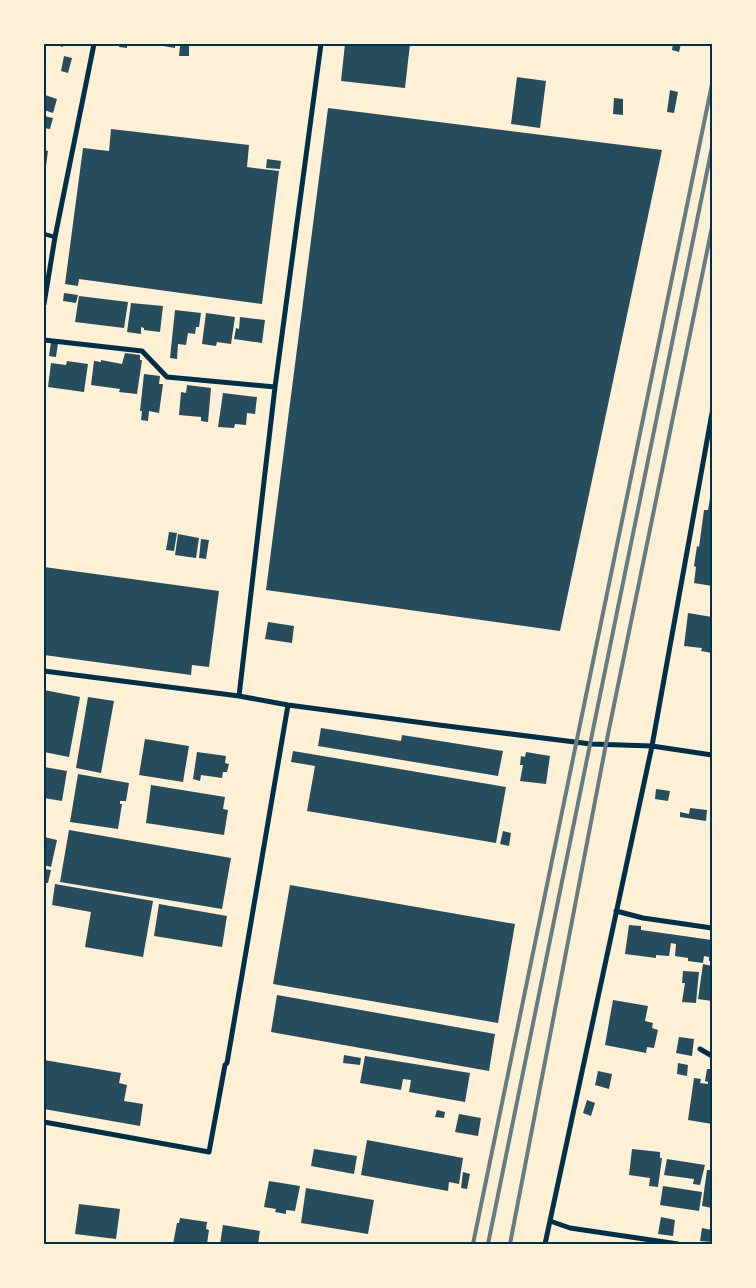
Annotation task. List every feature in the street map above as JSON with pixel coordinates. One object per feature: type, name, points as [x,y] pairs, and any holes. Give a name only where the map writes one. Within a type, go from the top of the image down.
[{"type":"street","points":[[44,304],[55,236],[94,44]]},
{"type":"street","points":[[239,696],[275,387],[321,44]]},
{"type":"street","points":[[44,340],[142,351],[167,377],[275,387]]},
{"type":"street","points":[[545,1244],[652,746],[712,412]]},
{"type":"street","points":[[44,671],[239,696],[288,705],[439,725],[591,744],[652,746],[712,755]]},
{"type":"street","points":[[44,1122],[209,1152],[225,1065],[228,1063],[288,705]]},
{"type":"street","points":[[616,911],[643,918],[712,928]]},
{"type":"street","points":[[700,1049],[712,1056]]},
{"type":"street","points":[[550,1221],[570,1228],[678,1244]]},
{"type":"lane","points":[[44,234],[55,236]]},
{"type":"building","points":[[52,44],[63,44],[63,47]]},
{"type":"building","points":[[119,44],[127,44],[127,48],[119,47]]},
{"type":"building","points":[[151,44],[175,44],[175,48]]},
{"type":"building","points":[[177,44],[189,44],[189,56],[179,56],[180,46],[177,46]]},
{"type":"building","points":[[345,44],[410,44],[405,88],[341,81]]},
{"type":"building","points":[[673,44],[681,44],[679,52],[672,50]]},
{"type":"building","points":[[64,56],[72,58],[68,73],[61,71]]},
{"type":"building","points":[[517,77],[546,81],[540,128],[511,124]]},
{"type":"building","points":[[670,90],[678,92],[674,113],[667,112]]},
{"type":"building","points":[[45,95],[57,99],[53,113],[44,110]]},
{"type":"building","points":[[614,98],[623,99],[623,115],[613,114]]},
{"type":"building","points":[[328,108],[662,150],[560,631],[266,590]]},
{"type":"building","points":[[44,116],[53,118],[50,129],[44,128]]},
{"type":"building","points":[[111,129],[249,145],[247,167],[279,171],[262,304],[79,279],[78,286],[65,284],[83,148],[109,151]]},
{"type":"building","points":[[44,150],[48,151],[45,173],[44,172]]},
{"type":"building","points":[[267,159],[281,161],[280,169],[266,168]]},
{"type":"building","points":[[64,293],[78,295],[76,303],[63,301]]},
{"type":"building","points":[[79,296],[128,302],[124,328],[75,322]]},
{"type":"building","points":[[131,303],[163,306],[160,332],[144,330],[141,327],[141,334],[127,332]]},
{"type":"building","points":[[175,310],[201,313],[199,327],[196,327],[195,334],[188,333],[186,345],[178,344],[177,359],[170,358]]},
{"type":"building","points":[[206,313],[235,317],[231,344],[217,342],[216,346],[202,344]]},
{"type":"building","points":[[240,317],[265,320],[262,343],[234,339],[236,328],[239,329]]},
{"type":"building","points":[[51,342],[58,343],[56,357],[49,356]]},
{"type":"building","points":[[125,353],[140,355],[140,360],[142,360],[137,394],[119,392],[120,389],[91,385],[94,361],[101,362],[101,360],[122,364]]},
{"type":"building","points":[[67,361],[88,364],[84,392],[48,387],[51,363],[66,365]]},
{"type":"building","points":[[144,374],[160,376],[159,384],[163,384],[159,413],[149,411],[148,421],[141,420],[142,411],[140,411]]},
{"type":"building","points":[[187,385],[211,388],[208,422],[201,421],[201,417],[179,415],[181,392],[186,393]]},
{"type":"building","points":[[223,393],[257,397],[255,414],[247,413],[246,425],[235,424],[234,428],[218,427]]},
{"type":"building","points":[[711,492],[712,586],[694,583],[697,546],[699,547],[704,510],[708,510]]},
{"type":"building","points":[[169,532],[177,533],[174,551],[166,550]]},
{"type":"building","points":[[178,534],[199,538],[196,558],[175,555]]},
{"type":"building","points":[[201,539],[209,540],[206,559],[199,558]]},
{"type":"building","points":[[44,567],[219,591],[209,667],[192,665],[191,675],[44,655]]},
{"type":"building","points":[[688,613],[712,617],[712,653],[701,651],[702,648],[684,646]]},
{"type":"building","points":[[268,622],[294,626],[292,643],[265,639]]},
{"type":"building","points":[[44,690],[80,697],[69,757],[44,752]]},
{"type":"building","points":[[88,697],[114,701],[101,773],[76,768]]},
{"type":"building","points":[[321,728],[401,741],[402,735],[503,751],[498,776],[318,746]]},
{"type":"building","points":[[145,739],[189,746],[183,782],[139,775]]},
{"type":"building","points":[[293,751],[506,787],[496,843],[307,811],[315,766],[291,762]]},
{"type":"building","points":[[197,752],[226,756],[225,763],[229,764],[227,772],[223,772],[222,778],[201,775],[200,781],[193,779]]},
{"type":"building","points":[[526,752],[550,756],[546,784],[520,781],[523,765],[520,765],[521,756],[525,757]]},
{"type":"building","points":[[44,767],[67,771],[62,801],[44,798]]},
{"type":"building","points":[[78,774],[129,783],[126,801],[120,801],[120,804],[122,804],[118,829],[70,822]]},
{"type":"building","points":[[151,785],[225,797],[223,809],[228,810],[224,835],[146,823]]},
{"type":"building","points":[[656,789],[670,791],[668,801],[655,799]]},
{"type":"building","points":[[690,808],[707,810],[706,821],[680,817],[680,812],[689,814]]},
{"type":"building","points":[[69,830],[231,858],[222,909],[60,882]]},
{"type":"building","points":[[503,831],[511,833],[509,846],[500,844]]},
{"type":"building","points":[[44,837],[57,840],[51,867],[44,865]]},
{"type":"building","points":[[44,869],[51,870],[48,883],[44,883]]},
{"type":"building","points":[[55,884],[153,901],[143,957],[85,947],[91,912],[52,905]]},
{"type":"building","points":[[290,885],[515,924],[498,1023],[273,984]]},
{"type":"building","points":[[159,904],[227,916],[222,947],[154,936]]},
{"type":"building","points":[[629,925],[641,926],[641,930],[712,940],[712,961],[709,961],[709,957],[704,956],[703,963],[688,961],[688,958],[675,956],[676,944],[671,943],[669,956],[656,955],[656,958],[625,954]]},
{"type":"building","points":[[703,964],[712,966],[712,1001],[698,999]]},
{"type":"building","points":[[683,971],[699,972],[696,1003],[682,1002],[685,983],[682,983]]},
{"type":"building","points":[[277,995],[495,1034],[489,1071],[271,1032]]},
{"type":"building","points":[[613,1000],[648,1006],[645,1021],[653,1023],[652,1028],[658,1030],[654,1048],[647,1047],[646,1053],[605,1045]]},
{"type":"building","points":[[679,1037],[694,1039],[692,1056],[676,1053]]},
{"type":"building","points":[[344,1055],[361,1058],[360,1065],[343,1063]]},
{"type":"building","points":[[365,1056],[470,1073],[465,1102],[409,1092],[411,1080],[403,1079],[401,1090],[360,1083]]},
{"type":"building","points":[[44,1060],[121,1073],[119,1083],[127,1085],[124,1101],[143,1104],[140,1126],[44,1109]]},
{"type":"building","points":[[678,1063],[688,1065],[687,1076],[677,1074]]},
{"type":"building","points":[[707,1069],[712,1069],[712,1124],[688,1120],[694,1078],[701,1079],[700,1083],[708,1084],[705,1081]]},
{"type":"building","points":[[598,1071],[612,1074],[609,1089],[595,1085]]},
{"type":"building","points":[[587,1100],[595,1103],[591,1116],[583,1113]]},
{"type":"building","points":[[437,1110],[445,1112],[444,1118],[435,1117]]},
{"type":"building","points":[[459,1114],[481,1118],[478,1136],[455,1132]]},
{"type":"building","points":[[367,1140],[463,1158],[459,1184],[449,1182],[448,1191],[361,1175]]},
{"type":"building","points":[[314,1149],[357,1156],[354,1174],[311,1166]]},
{"type":"building","points":[[632,1149],[660,1152],[660,1158],[662,1158],[658,1187],[649,1186],[650,1178],[629,1175]]},
{"type":"building","points":[[667,1159],[705,1165],[700,1185],[693,1184],[694,1179],[664,1175]]},
{"type":"building","points":[[707,1170],[712,1170],[712,1208],[702,1206]]},
{"type":"building","points":[[463,1172],[470,1174],[467,1189],[461,1188]]},
{"type":"building","points":[[269,1181],[300,1186],[295,1211],[286,1210],[286,1214],[275,1212],[276,1209],[264,1207]]},
{"type":"building","points":[[663,1186],[702,1192],[699,1211],[660,1205]]},
{"type":"building","points":[[306,1188],[374,1200],[368,1234],[301,1223]]},
{"type":"building","points":[[79,1204],[120,1209],[116,1239],[75,1234]]},
{"type":"building","points":[[661,1217],[675,1220],[673,1236],[658,1234]]},
{"type":"building","points":[[180,1218],[207,1222],[206,1229],[209,1230],[207,1244],[173,1244],[177,1223],[179,1223]]},
{"type":"building","points":[[223,1225],[260,1231],[258,1244],[220,1244]]},
{"type":"building","points":[[702,1228],[712,1230],[712,1242],[700,1241]]},
{"type":"railway","points":[[473,1244],[712,84]]},
{"type":"railway","points":[[488,1244],[712,147]]},
{"type":"railway","points":[[510,1244],[606,744],[712,227]]}]
